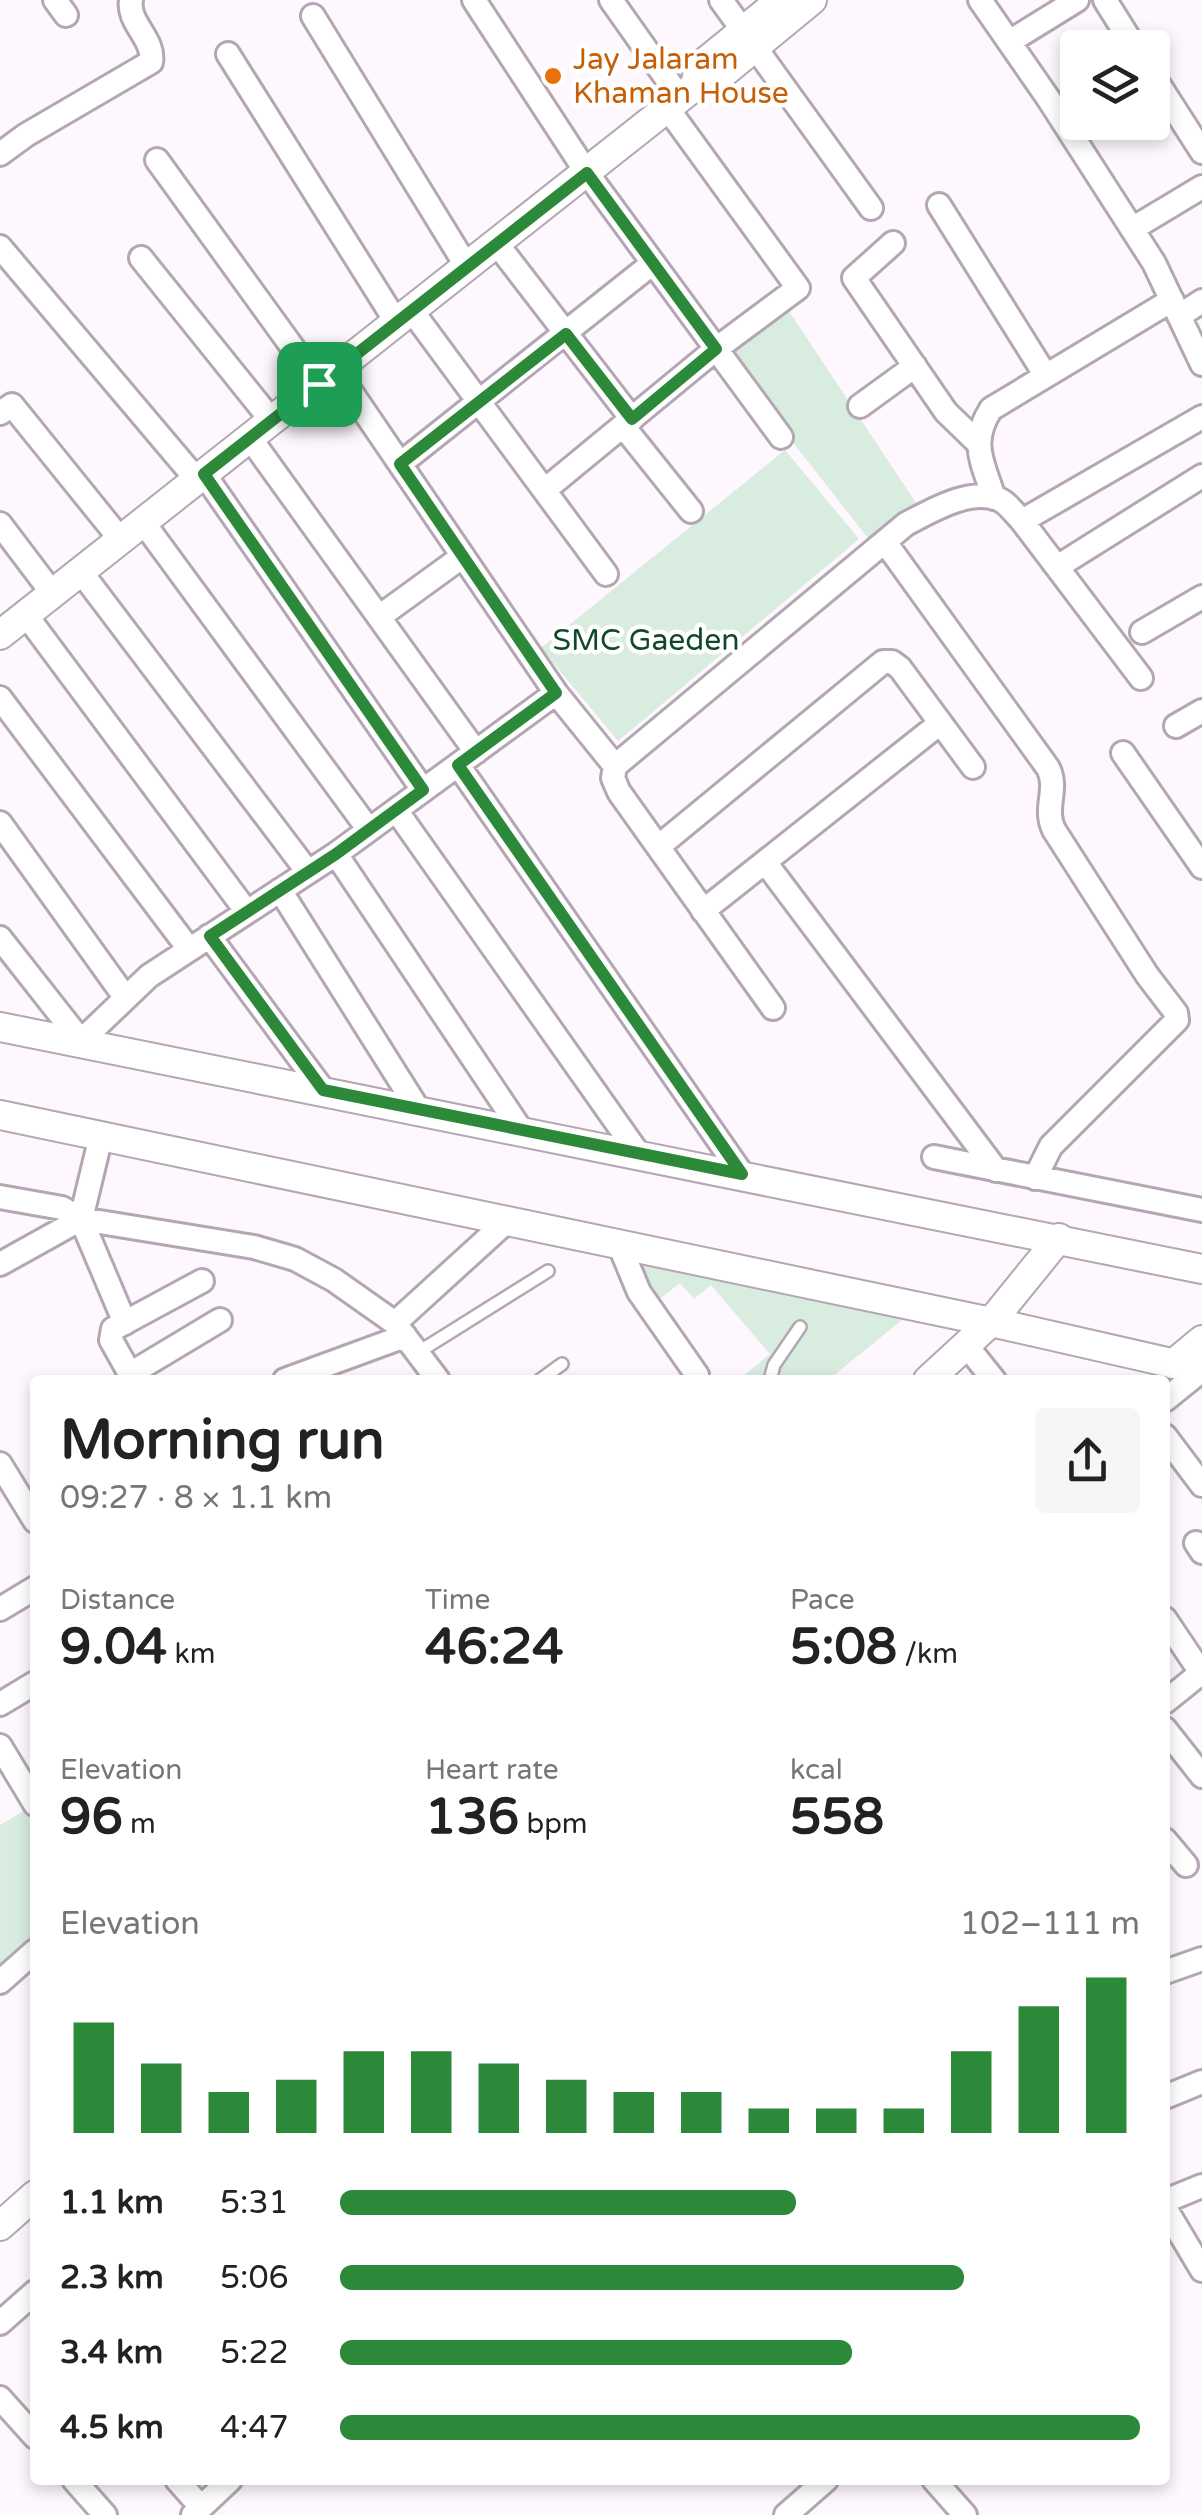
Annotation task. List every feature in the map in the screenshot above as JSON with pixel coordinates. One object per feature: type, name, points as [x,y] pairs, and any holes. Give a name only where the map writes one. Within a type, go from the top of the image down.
[{"type":"street","points":[[3,144],[150,62],[152,51],[130,12],[131,0]]},
{"type":"street","points":[[474,0],[587,173],[782,438]]},
{"type":"street","points":[[546,489],[716,349],[798,288],[681,98],[610,0]]},
{"type":"street","points":[[720,0],[870,208]]},
{"type":"street","points":[[0,635],[681,98],[716,80],[780,0]]},
{"type":"street","points":[[748,39],[812,0]]},
{"type":"street","points":[[980,0],[1154,262],[1202,364]]},
{"type":"street","points":[[1010,42],[1077,0]]},
{"type":"street","points":[[1105,0],[1124,30]]},
{"type":"street","points":[[313,16],[467,267]]},
{"type":"street","points":[[228,54],[404,317],[480,402],[606,574]]},
{"type":"street","points":[[1170,102],[1202,152]]},
{"type":"street","points":[[157,160],[400,464],[556,693],[615,766]]},
{"type":"street","points":[[1132,229],[1202,187]]},
{"type":"street","points":[[939,205],[1046,376]]},
{"type":"street","points":[[893,242],[854,278],[946,412],[977,442],[994,498]]},
{"type":"street","points":[[497,244],[691,511]]},
{"type":"street","points":[[2,253],[200,477],[423,790]]},
{"type":"street","points":[[141,258],[261,430],[467,758],[742,1174]]},
{"type":"street","points":[[400,464],[653,263]]},
{"type":"street","points":[[977,442],[981,424],[991,409],[1176,308],[1202,301]]},
{"type":"street","points":[[860,406],[914,366]]},
{"type":"street","points":[[0,413],[12,404],[132,531],[369,830]]},
{"type":"street","points":[[1022,520],[1202,417]]},
{"type":"street","points":[[1057,567],[1202,476]]},
{"type":"street","points":[[772,1008],[619,792],[613,778],[615,766],[906,524],[962,499],[1001,499],[1022,520],[1141,678]]},
{"type":"street","points":[[0,524],[53,594]]},
{"type":"street","points":[[885,542],[1048,768],[1054,780],[1048,818],[1054,830],[1146,975],[1176,1013],[1177,1020],[1051,1146],[1035,1178]]},
{"type":"street","points":[[379,617],[463,556]]},
{"type":"street","points":[[80,572],[308,872]]},
{"type":"street","points":[[1142,632],[1202,597]]},
{"type":"street","points":[[26,614],[247,912]]},
{"type":"street","points":[[658,847],[883,662],[900,668],[973,767]]},
{"type":"street","points":[[81,1041],[125,997],[189,949],[336,854],[556,693]]},
{"type":"street","points":[[0,698],[189,949]]},
{"type":"street","points":[[1176,726],[1202,712]]},
{"type":"street","points":[[703,911],[939,724]]},
{"type":"street","points":[[1122,753],[1202,868]]},
{"type":"street","points":[[396,810],[638,1153]]},
{"type":"street","points":[[0,823],[125,997]]},
{"type":"street","points":[[336,854],[521,1130]]},
{"type":"street","points":[[765,862],[996,1170]]},
{"type":"street","points":[[280,890],[418,1109]]},
{"type":"street","points":[[210,936],[323,1090]]},
{"type":"street","points":[[0,938],[81,1041]]},
{"type":"street","points":[[0,1027],[1202,1269]]},
{"type":"street","points":[[0,1116],[991,1322],[1202,1370]]},
{"type":"street","points":[[101,1136],[81,1219],[125,1323]]},
{"type":"street","points":[[934,1158],[1202,1210]]},
{"type":"street","points":[[0,1197],[62,1208],[81,1219],[254,1246],[295,1259],[334,1280],[406,1337],[434,1375]]},
{"type":"street","points":[[0,1264],[81,1219]]},
{"type":"street","points":[[299,1375],[406,1337],[507,1221]]},
{"type":"street","points":[[933,1375],[991,1322],[1059,1238]]},
{"type":"street","points":[[619,1244],[639,1292],[697,1375]]},
{"type":"street","points":[[131,1375],[110,1334],[202,1281]]},
{"type":"street","points":[[135,1375],[220,1320]]},
{"type":"street","points":[[1173,1364],[1202,1340]]},
{"type":"street","points":[[966,1345],[990,1375]]},
{"type":"street","points":[[1170,1396],[1202,1370]]},
{"type":"street","points":[[1170,1442],[1202,1484]]},
{"type":"street","points":[[0,1464],[30,1513]]},
{"type":"street","points":[[0,1608],[30,1591]]},
{"type":"street","points":[[1170,1626],[1202,1673],[1170,1698]]},
{"type":"street","points":[[0,1704],[30,1686]]},
{"type":"street","points":[[1170,1735],[1202,1776]]},
{"type":"street","points":[[2,1753],[28,1776]]},
{"type":"street","points":[[1170,1846],[1186,1865]]},
{"type":"street","points":[[0,1982],[30,1955]]},
{"type":"street","points":[[1170,1970],[1202,1959]]},
{"type":"street","points":[[1170,2095],[1202,2082]]},
{"type":"street","points":[[1170,2202],[1202,2186]]},
{"type":"street","points":[[0,2226],[30,2199]]},
{"type":"street","points":[[1170,2213],[1202,2270]]},
{"type":"street","points":[[0,2323],[30,2306]]},
{"type":"street","points":[[0,2398],[30,2431]]},
{"type":"street","points":[[78,2485],[105,2515]]},
{"type":"street","points":[[180,2485],[197,2511],[225,2485]]},
{"type":"street","points":[[786,2515],[820,2485]]},
{"type":"street","points":[[938,2485],[964,2515]]},
{"type":"lane","points":[[406,1337],[548,1271]]},
{"type":"lane","points":[[771,1375],[774,1364],[800,1327]]},
{"type":"lane","points":[[547,1375],[562,1364]]},
{"type":"green space","points":[[785,305],[918,506],[871,542],[722,352]]},
{"type":"green space","name":"SMC Gaeden","points":[[785,450],[859,539],[618,741],[541,648]]},
{"type":"green space","points":[[623,1250],[907,1316],[834,1375],[745,1375],[770,1354],[711,1285],[694,1299],[680,1283],[651,1306]]},
{"type":"green space","points":[[25,1810],[30,1818],[30,1946],[0,1972],[0,1825]]},
{"type":"place","name":"Jay Jalaram Khaman House","points":[[553,76]]},
{"type":"route","points":[[587,173],[716,349],[632,419],[566,334],[400,464],[556,693],[458,765],[742,1174],[323,1090],[210,936],[336,854],[423,790],[204,474],[319,384],[587,173]]}]
